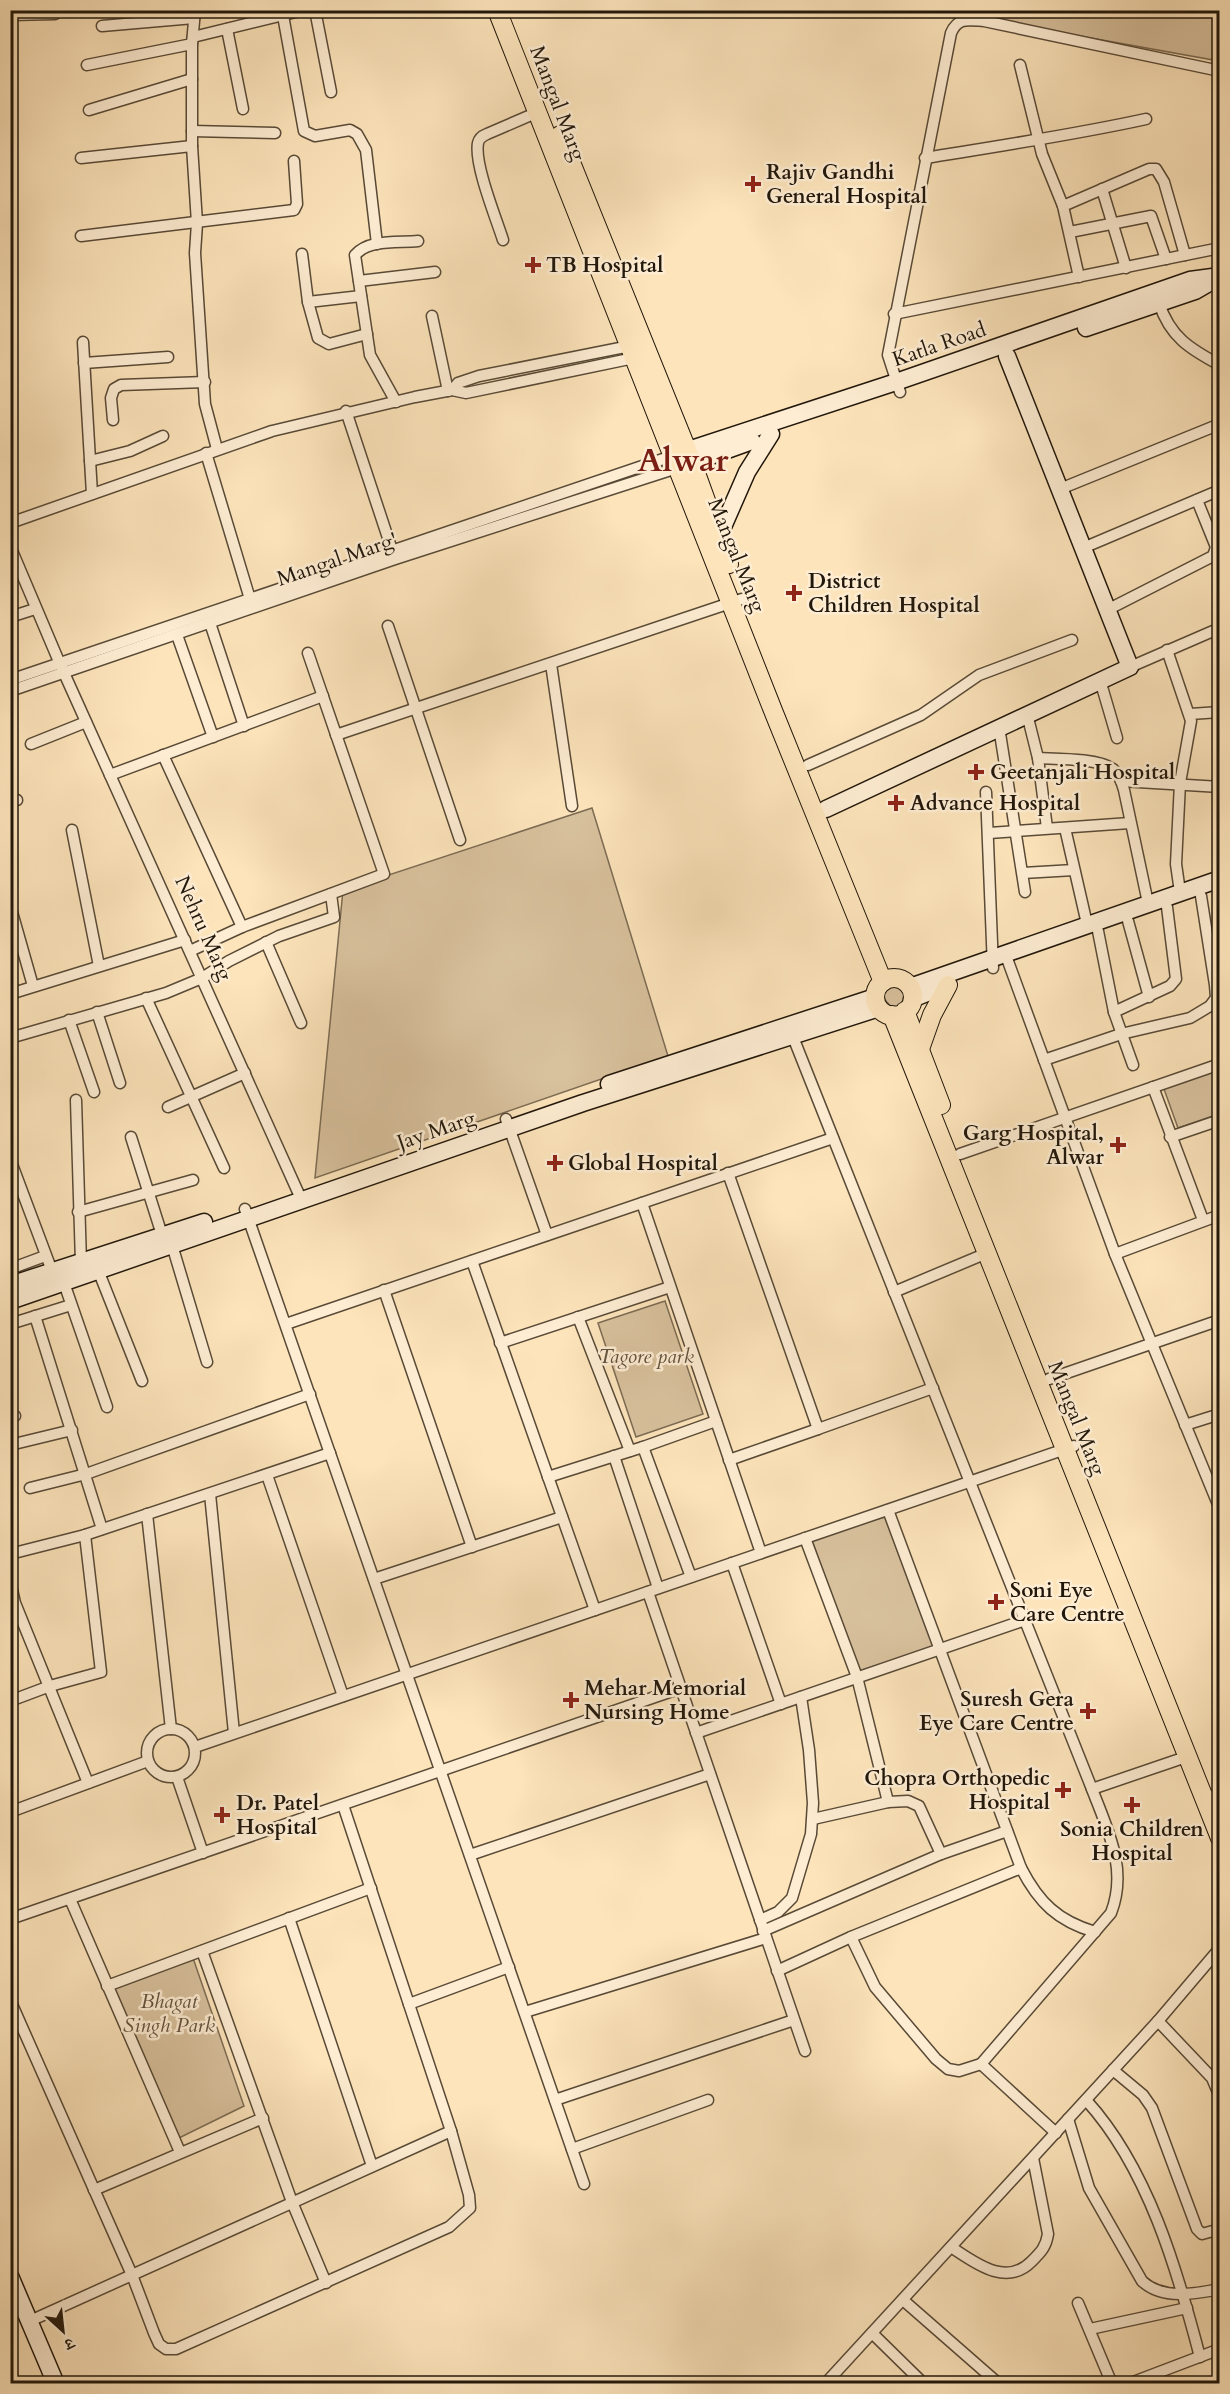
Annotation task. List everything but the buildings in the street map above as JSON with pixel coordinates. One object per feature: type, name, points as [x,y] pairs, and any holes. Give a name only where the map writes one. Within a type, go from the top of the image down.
[{"type":"main road","name":"Mangal Marg","points":[[498,10],[632,352],[719,536],[737,600],[774,713],[894,997],[920,1049],[960,1154],[992,1251],[1049,1379],[1070,1448],[1218,1798]]},
{"type":"main road","name":"Mangal Marg","points":[[511,10],[737,600],[826,809],[894,997],[1070,1448],[1186,1757],[1220,1838]]},
{"type":"main road","name":"Katla Road","points":[[682,459],[999,355],[1140,304],[1190,280],[1218,279]]},
{"type":"main road","name":"Katla Road","points":[[1140,304],[1159,303],[1195,291],[1218,279]]},
{"type":"main road","points":[[826,809],[1130,667],[1060,489],[999,355]]},
{"type":"main road","name":"Katla Road","points":[[682,459],[771,434],[898,387]]},
{"type":"main road","points":[[719,536],[741,483],[771,434]]},
{"type":"main road","points":[[894,997],[1093,928],[1148,903],[1220,879]]},
{"type":"main road","points":[[1093,928],[1128,921],[1220,890]]},
{"type":"main road","points":[[894,997],[948,985],[999,960]]},
{"type":"main road","points":[[920,1049],[932,1015],[948,985]]},
{"type":"main road","name":"Jay Marg","points":[[508,1124],[793,1037],[894,997]]},
{"type":"main road","name":"Jay Marg","points":[[10,1285],[167,1240],[247,1214],[508,1124],[894,997]]},
{"type":"main road","name":"Jay Marg","points":[[10,1301],[49,1275],[98,1270],[167,1240]]},
{"type":"main road","points":[[10,2276],[56,2384]]},
{"type":"street","points":[[87,65],[192,40],[258,15],[304,10]]},
{"type":"street","points":[[315,10],[331,92]]},
{"type":"street","points":[[283,13],[304,131],[308,135],[315,136],[350,130],[362,140],[366,150],[377,244]]},
{"type":"street","points":[[10,15],[55,14]]},
{"type":"street","points":[[102,26],[195,14],[192,40],[192,146],[197,223],[195,253],[207,418],[212,451],[250,599]]},
{"type":"street","points":[[898,387],[888,355],[894,314],[951,33],[955,24],[963,20],[984,21],[1220,71]]},
{"type":"street","points":[[227,28],[243,109]]},
{"type":"street","points":[[1020,65],[1038,139],[1063,206],[1079,277]]},
{"type":"street","points":[[89,110],[192,80]]},
{"type":"street","points":[[502,240],[482,170],[478,142],[480,137],[538,112]]},
{"type":"street","points":[[925,158],[1038,139],[1057,138],[1146,119]]},
{"type":"street","points":[[192,131],[275,133]]},
{"type":"street","points":[[81,158],[192,146]]},
{"type":"street","points":[[81,236],[294,210],[297,204],[294,161]]},
{"type":"street","points":[[1063,206],[1156,169],[1164,182],[1185,255]]},
{"type":"street","points":[[1102,189],[1126,268]]},
{"type":"street","points":[[1070,232],[1152,216],[1166,259]]},
{"type":"street","points":[[396,402],[370,356],[355,255],[363,248],[377,244],[417,241]]},
{"type":"street","points":[[894,314],[1220,248]]},
{"type":"street","points":[[302,254],[313,327],[323,343],[367,334]]},
{"type":"street","points":[[359,281],[435,272]]},
{"type":"street","points":[[308,302],[361,296]]},
{"type":"street","points":[[1159,303],[1169,326],[1181,342],[1220,365]]},
{"type":"street","points":[[432,316],[450,391]]},
{"type":"street","points":[[83,342],[92,494]]},
{"type":"street","points":[[10,523],[272,431],[346,411],[450,391],[466,393],[632,352]]},
{"type":"street","points":[[84,363],[168,357]]},
{"type":"street","points":[[113,420],[111,398],[114,389],[121,385],[205,382]]},
{"type":"street","points":[[346,411],[392,550]]},
{"type":"street","points":[[1060,489],[1220,424]]},
{"type":"street","points":[[90,462],[130,451],[164,436]]},
{"type":"street","name":"Mangal Marg'","points":[[10,691],[62,669],[177,635],[682,459]]},
{"type":"street","points":[[1083,548],[1220,490]]},
{"type":"street","points":[[10,680],[62,669],[250,599],[392,550],[576,495]]},
{"type":"street","points":[[1107,610],[1213,556],[1216,547],[1197,500]]},
{"type":"street","name":"Nehru Marg","points":[[10,546],[16,576],[35,609],[300,1196]]},
{"type":"street","points":[[336,735],[416,710],[737,600]]},
{"type":"street","points":[[10,617],[35,609]]},
{"type":"street","points":[[210,623],[244,726]]},
{"type":"street","points":[[388,627],[460,840]]},
{"type":"street","points":[[1130,667],[1167,650],[1218,632]]},
{"type":"street","points":[[177,635],[213,737]]},
{"type":"street","points":[[808,765],[921,715],[979,675],[1072,640]]},
{"type":"street","points":[[1167,650],[1190,714],[1190,731],[1180,783],[1176,864],[1180,892]]},
{"type":"street","points":[[190,951],[242,927],[384,874],[308,654]]},
{"type":"street","points":[[552,664],[572,806]]},
{"type":"street","points":[[1100,680],[1117,738]]},
{"type":"street","points":[[110,775],[323,696]]},
{"type":"street","points":[[1190,714],[1220,712]]},
{"type":"street","points":[[1027,714],[1038,758],[1047,828]]},
{"type":"street","points":[[32,744],[86,722]]},
{"type":"street","points":[[999,727],[1025,892]]},
{"type":"street","points":[[162,755],[242,927]]},
{"type":"street","points":[[1038,758],[1102,765],[1113,770],[1121,781],[1148,903]]},
{"type":"street","points":[[1121,781],[1220,787]]},
{"type":"street","points":[[986,792],[999,960],[1044,1060],[1115,1254],[1220,1509]]},
{"type":"street","points":[[989,833],[1130,823]]},
{"type":"street","points":[[1065,828],[1074,870],[1093,928],[1114,1012],[1133,1065]]},
{"type":"street","points":[[72,830],[99,966]]},
{"type":"street","points":[[1023,873],[1074,870]]},
{"type":"street","points":[[10,1038],[146,998],[202,978],[266,942],[334,917],[331,894]]},
{"type":"street","points":[[1044,1060],[1121,1034],[1190,1018],[1210,1006],[1216,998],[1217,984],[1201,896]]},
{"type":"street","points":[[10,905],[33,986]]},
{"type":"street","points":[[1114,1012],[1170,986],[1176,979],[1167,907]]},
{"type":"street","points":[[1128,921],[1149,996]]},
{"type":"street","points":[[10,994],[185,940]]},
{"type":"street","points":[[266,942],[301,1023]]},
{"type":"street","points":[[146,998],[224,1168]]},
{"type":"street","points":[[97,1012],[120,1083]]},
{"type":"street","points":[[69,1020],[94,1092]]},
{"type":"street","points":[[793,1037],[1092,1789],[1120,1873],[1116,1901],[1111,1913],[981,2064],[959,2071],[948,2069],[936,2059],[874,1987],[851,1938]]},
{"type":"street","points":[[960,1154],[1220,1064]]},
{"type":"street","points":[[168,1107],[245,1073]]},
{"type":"street","points":[[1152,1087],[1203,1220]]},
{"type":"street","points":[[76,1100],[81,1263]]},
{"type":"street","points":[[1170,1137],[1220,1120]]},
{"type":"street","points":[[508,1124],[547,1235]]},
{"type":"street","points":[[131,1137],[207,1362]]},
{"type":"street","points":[[285,1324],[833,1138]]},
{"type":"street","points":[[12,1167],[49,1275],[71,1305],[107,1407]]},
{"type":"street","points":[[728,1173],[818,1429]]},
{"type":"street","points":[[78,1212],[193,1180]]},
{"type":"street","points":[[642,1203],[761,1554]]},
{"type":"street","points":[[247,1214],[584,2184]]},
{"type":"street","points":[[1115,1254],[1220,1215]]},
{"type":"street","points":[[894,1292],[992,1251]]},
{"type":"street","points":[[472,1261],[595,1610]]},
{"type":"street","points":[[10,1269],[49,1275]]},
{"type":"street","points":[[98,1270],[142,1381]]},
{"type":"street","points":[[501,1343],[670,1287]]},
{"type":"street","points":[[384,1290],[472,1547]]},
{"type":"street","points":[[10,1324],[71,1305]]},
{"type":"street","points":[[35,1316],[102,1529]]},
{"type":"street","points":[[578,1317],[630,1451]]},
{"type":"street","points":[[1049,1379],[1220,1320]]},
{"type":"street","points":[[729,1460],[933,1388]]},
{"type":"street","points":[[30,1488],[86,1474],[310,1394]]},
{"type":"street","points":[[1185,1425],[1220,1414]]},
{"type":"street","points":[[548,1477],[716,1421]]},
{"type":"street","points":[[10,1445],[72,1430]]},
{"type":"street","points":[[643,1447],[691,1577]]},
{"type":"street","points":[[195,1747],[1070,1448]]},
{"type":"street","points":[[10,1554],[85,1535],[330,1453]]},
{"type":"street","points":[[614,1456],[681,1688],[805,2051]]},
{"type":"street","points":[[267,1475],[343,1696]]},
{"type":"street","points":[[210,1494],[234,1733]]},
{"type":"street","points":[[888,1510],[1021,1868],[1040,1898],[1052,1911],[1071,1925],[1095,1932]]},
{"type":"street","points":[[147,1514],[171,1729]]},
{"type":"street","points":[[374,1579],[562,1517]]},
{"type":"street","points":[[10,1701],[50,1686],[101,1672],[85,1535]]},
{"type":"street","points":[[805,1538],[857,1677],[888,1802]]},
{"type":"street","points":[[732,1563],[781,1704]]},
{"type":"street","points":[[10,1581],[13,1604],[50,1686],[88,1783]]},
{"type":"street","points":[[696,1733],[1025,1620]]},
{"type":"street","points":[[10,1919],[681,1688]]},
{"type":"street","points":[[763,1930],[792,1898],[811,1834],[813,1819],[809,1750],[801,1697]]},
{"type":"street","points":[[171,1729],[181,1731],[190,1737],[195,1747],[196,1754],[190,1769],[177,1777],[170,1778],[156,1772],[148,1761],[149,1743],[154,1736],[171,1729]]},
{"type":"street","points":[[1092,1789],[1186,1757]]},
{"type":"street","points":[[10,1812],[148,1761]]},
{"type":"street","points":[[470,1855],[710,1774]]},
{"type":"street","points":[[177,1777],[203,1853]]},
{"type":"street","points":[[813,1819],[888,1802],[915,1802],[941,1854]]},
{"type":"street","points":[[10,2000],[132,2275],[159,2344],[166,2349],[176,2349],[439,2232],[463,2217],[470,2208],[470,2195],[343,1804]]},
{"type":"street","points":[[525,2013],[763,1930],[941,1854],[1007,1831]]},
{"type":"street","points":[[777,1971],[1021,1868]]},
{"type":"street","points":[[107,1986],[371,1888]]},
{"type":"street","points":[[70,1899],[180,2152]]},
{"type":"street","points":[[290,1918],[372,2166]]},
{"type":"street","points":[[825,2383],[1158,2021],[1220,1948]]},
{"type":"street","points":[[202,1951],[292,2202],[326,2283]]},
{"type":"street","points":[[409,2004],[509,1967]]},
{"type":"street","points":[[555,2100],[794,2020]]},
{"type":"street","points":[[1158,2021],[1212,2078],[1220,2097]]},
{"type":"street","points":[[981,2064],[1056,2133]]},
{"type":"street","points":[[1113,2070],[1143,2095],[1152,2108],[1197,2229],[1202,2234],[1220,2229]]},
{"type":"street","points":[[572,2149],[708,2100]]},
{"type":"street","points":[[1086,2100],[1111,2130],[1137,2173],[1183,2294],[1200,2357]]},
{"type":"street","points":[[94,2190],[263,2118]]},
{"type":"street","points":[[1068,2119],[1089,2188],[1142,2282],[1150,2289],[1163,2294],[1220,2289]]},
{"type":"street","points":[[30,2321],[451,2131]]},
{"type":"street","points":[[951,2247],[987,2270],[1000,2274],[1028,2265],[1046,2246],[1048,2234],[1033,2158]]},
{"type":"street","points":[[903,2300],[999,2384]]},
{"type":"street","points":[[1078,2303],[1112,2384]]},
{"type":"street","points":[[1090,2329],[1187,2308]]},
{"type":"street","points":[[872,2333],[924,2384]]},
{"type":"street","points":[[1128,2384],[1220,2349]]},
{"type":"green space","points":[[940,11],[1219,11],[1219,61]]},
{"type":"green space","points":[[592,808],[668,1056],[315,1178],[343,890]]},
{"type":"green space","points":[[897,979],[908,983],[907,1005],[895,1008],[886,1002],[884,993],[887,984]]},
{"type":"green space","points":[[1219,1070],[1219,1114],[1178,1128],[1164,1089]]},
{"type":"green space","name":"Tagore park","points":[[665,1301],[703,1414],[636,1437],[598,1323]]},
{"type":"green space","points":[[885,1517],[934,1647],[859,1671],[811,1538]]},
{"type":"green space","name":"Bhagat Singh Park","points":[[193,1958],[244,2106],[179,2138],[113,1987]]},
{"type":"place","name":"Rajiv Gandhi General Hospital","points":[[753,184]]},
{"type":"place","name":"TB Hospital","points":[[533,265]]},
{"type":"place","name":"District Children Hospital","points":[[794,593]]},
{"type":"place","name":"Geetanjali Hospital","points":[[976,772]]},
{"type":"place","name":"Advance Hospital","points":[[896,803]]},
{"type":"place","name":"Garg Hospital, Alwar","points":[[1118,1145]]},
{"type":"place","name":"Global Hospital","points":[[555,1163]]},
{"type":"place","name":"Soni Eye Care Centre","points":[[996,1602]]},
{"type":"place","name":"Mehar Memorial Nursing Home","points":[[571,1700]]},
{"type":"place","name":"Suresh Gera Eye Care Centre","points":[[1088,1711]]},
{"type":"place","name":"Chopra Orthopedic Hospital","points":[[1063,1790]]},
{"type":"place","name":"Sonia Children Hospital","points":[[1132,1805]]},
{"type":"place","name":"Dr. Patel Hospital","points":[[222,1815]]},
{"type":"district","name":"Alwar","points":[[683,459]]}]
